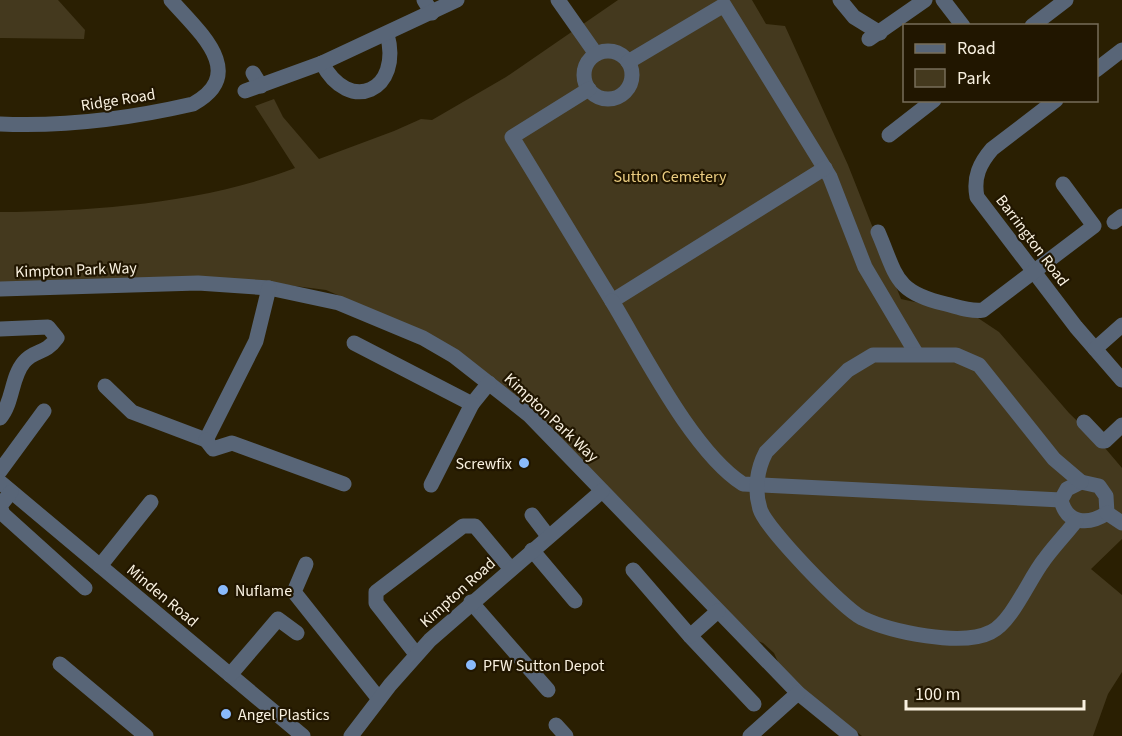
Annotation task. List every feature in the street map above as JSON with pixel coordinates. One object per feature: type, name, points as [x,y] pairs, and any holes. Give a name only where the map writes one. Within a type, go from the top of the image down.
[{"type":"street","name":"Ridge Road","points":[[0,124],[68,124],[107,121],[211,98],[218,77],[220,60],[171,0]]},
{"type":"street","points":[[245,91],[257,80],[322,63],[387,34],[428,7],[458,0]]},
{"type":"street","points":[[558,0],[596,54]]},
{"type":"street","points":[[840,0],[874,36],[925,0]]},
{"type":"street","points":[[943,0],[961,24]]},
{"type":"street","points":[[1037,19],[1058,0]]},
{"type":"street","points":[[1037,19],[1066,0]]},
{"type":"street","points":[[628,62],[724,5],[825,168],[865,267],[916,353]]},
{"type":"street","points":[[322,63],[329,77],[346,89],[357,92],[380,86],[386,78],[391,57],[387,34]]},
{"type":"street","points":[[1098,68],[1122,50]]},
{"type":"street","points":[[607,51],[615,52],[628,62],[631,81],[624,93],[611,99],[603,98],[589,89],[584,75],[585,67],[596,54],[607,51]]},
{"type":"street","points":[[589,89],[512,137],[700,443],[726,473],[743,484],[757,487],[1061,500]]},
{"type":"street","points":[[890,135],[931,102]]},
{"type":"street","name":"Barrington Road","points":[[1054,102],[992,148],[979,167],[976,177],[977,196],[1034,272],[1122,380]]},
{"type":"street","points":[[612,301],[825,168]]},
{"type":"street","points":[[878,232],[899,280],[914,295],[941,303],[983,310],[1094,226],[1063,184]]},
{"type":"street","name":"Kimpton Park Way","points":[[0,289],[198,284],[269,288],[309,295],[377,317],[423,338],[489,383],[528,415],[798,693],[851,736]]},
{"type":"street","points":[[0,299],[87,296],[107,286]]},
{"type":"street","points":[[206,440],[256,341],[269,288]]},
{"type":"street","points":[[1095,349],[1122,326]]},
{"type":"street","points":[[0,328],[48,327],[57,338],[49,349],[32,355],[22,363],[0,418]]},
{"type":"street","points":[[354,343],[472,404]]},
{"type":"street","points":[[1076,521],[1044,560],[1001,627],[977,637],[927,636],[883,626],[850,610],[770,528],[760,510],[757,487],[759,464],[766,452],[848,370],[873,355],[916,353],[956,355],[979,365],[1054,459],[1081,482],[1099,486],[1106,496],[1107,513]]},
{"type":"street","points":[[431,486],[472,404],[489,383]]},
{"type":"street","points":[[105,386],[132,412],[206,440],[213,449],[232,443],[344,484]]},
{"type":"street","points":[[0,471],[44,411]]},
{"type":"street","points":[[1084,422],[1101,441],[1105,441],[1122,425]]},
{"type":"street","points":[[1061,500],[1067,489],[1081,482]]},
{"type":"street","points":[[6,487],[0,506],[3,514],[85,588]]},
{"type":"street","name":"Minden Road","points":[[6,487],[303,736]]},
{"type":"street","name":"Kimpton Road","points":[[360,732],[379,699],[416,654],[510,568],[603,491]]},
{"type":"street","points":[[1061,500],[1068,515],[1076,521],[1090,521],[1107,513]]},
{"type":"street","points":[[100,566],[151,502]]},
{"type":"street","points":[[1107,513],[1122,523]]},
{"type":"street","points":[[532,515],[548,536]]},
{"type":"street","points":[[416,654],[376,603],[376,592],[463,526],[475,526],[510,568]]},
{"type":"street","points":[[531,550],[575,601]]},
{"type":"street","points":[[306,564],[294,592],[379,699]]},
{"type":"street","points":[[633,570],[690,636],[754,704]]},
{"type":"street","points":[[471,602],[548,690]]},
{"type":"street","points":[[690,636],[718,611]]},
{"type":"street","points":[[230,675],[278,619],[297,633]]},
{"type":"street","points":[[60,664],[146,736]]},
{"type":"street","points":[[750,736],[798,693]]},
{"type":"green space","points":[[0,0],[58,0],[85,30],[84,39],[0,38]]},
{"type":"green space","name":"Sutton Cemetery","points":[[618,0],[752,0],[766,24],[785,26],[848,165],[901,299],[961,312],[978,318],[999,332],[1069,413],[1122,468],[1122,539],[1091,569],[1122,595],[1122,672],[1108,694],[1093,736],[862,736],[783,673],[774,653],[763,643],[746,637],[533,413],[429,334],[326,290],[256,281],[0,286],[0,212],[74,210],[150,203],[224,190],[295,168],[255,106],[274,99],[283,117],[319,159],[421,119],[432,120],[506,77]]},
{"type":"place","name":"Screwfix","points":[[524,463]]},
{"type":"place","name":"Nuflame","points":[[223,590]]},
{"type":"place","name":"PFW Sutton Depot","points":[[471,665]]},
{"type":"place","name":"Angel Plastics","points":[[226,714]]}]
